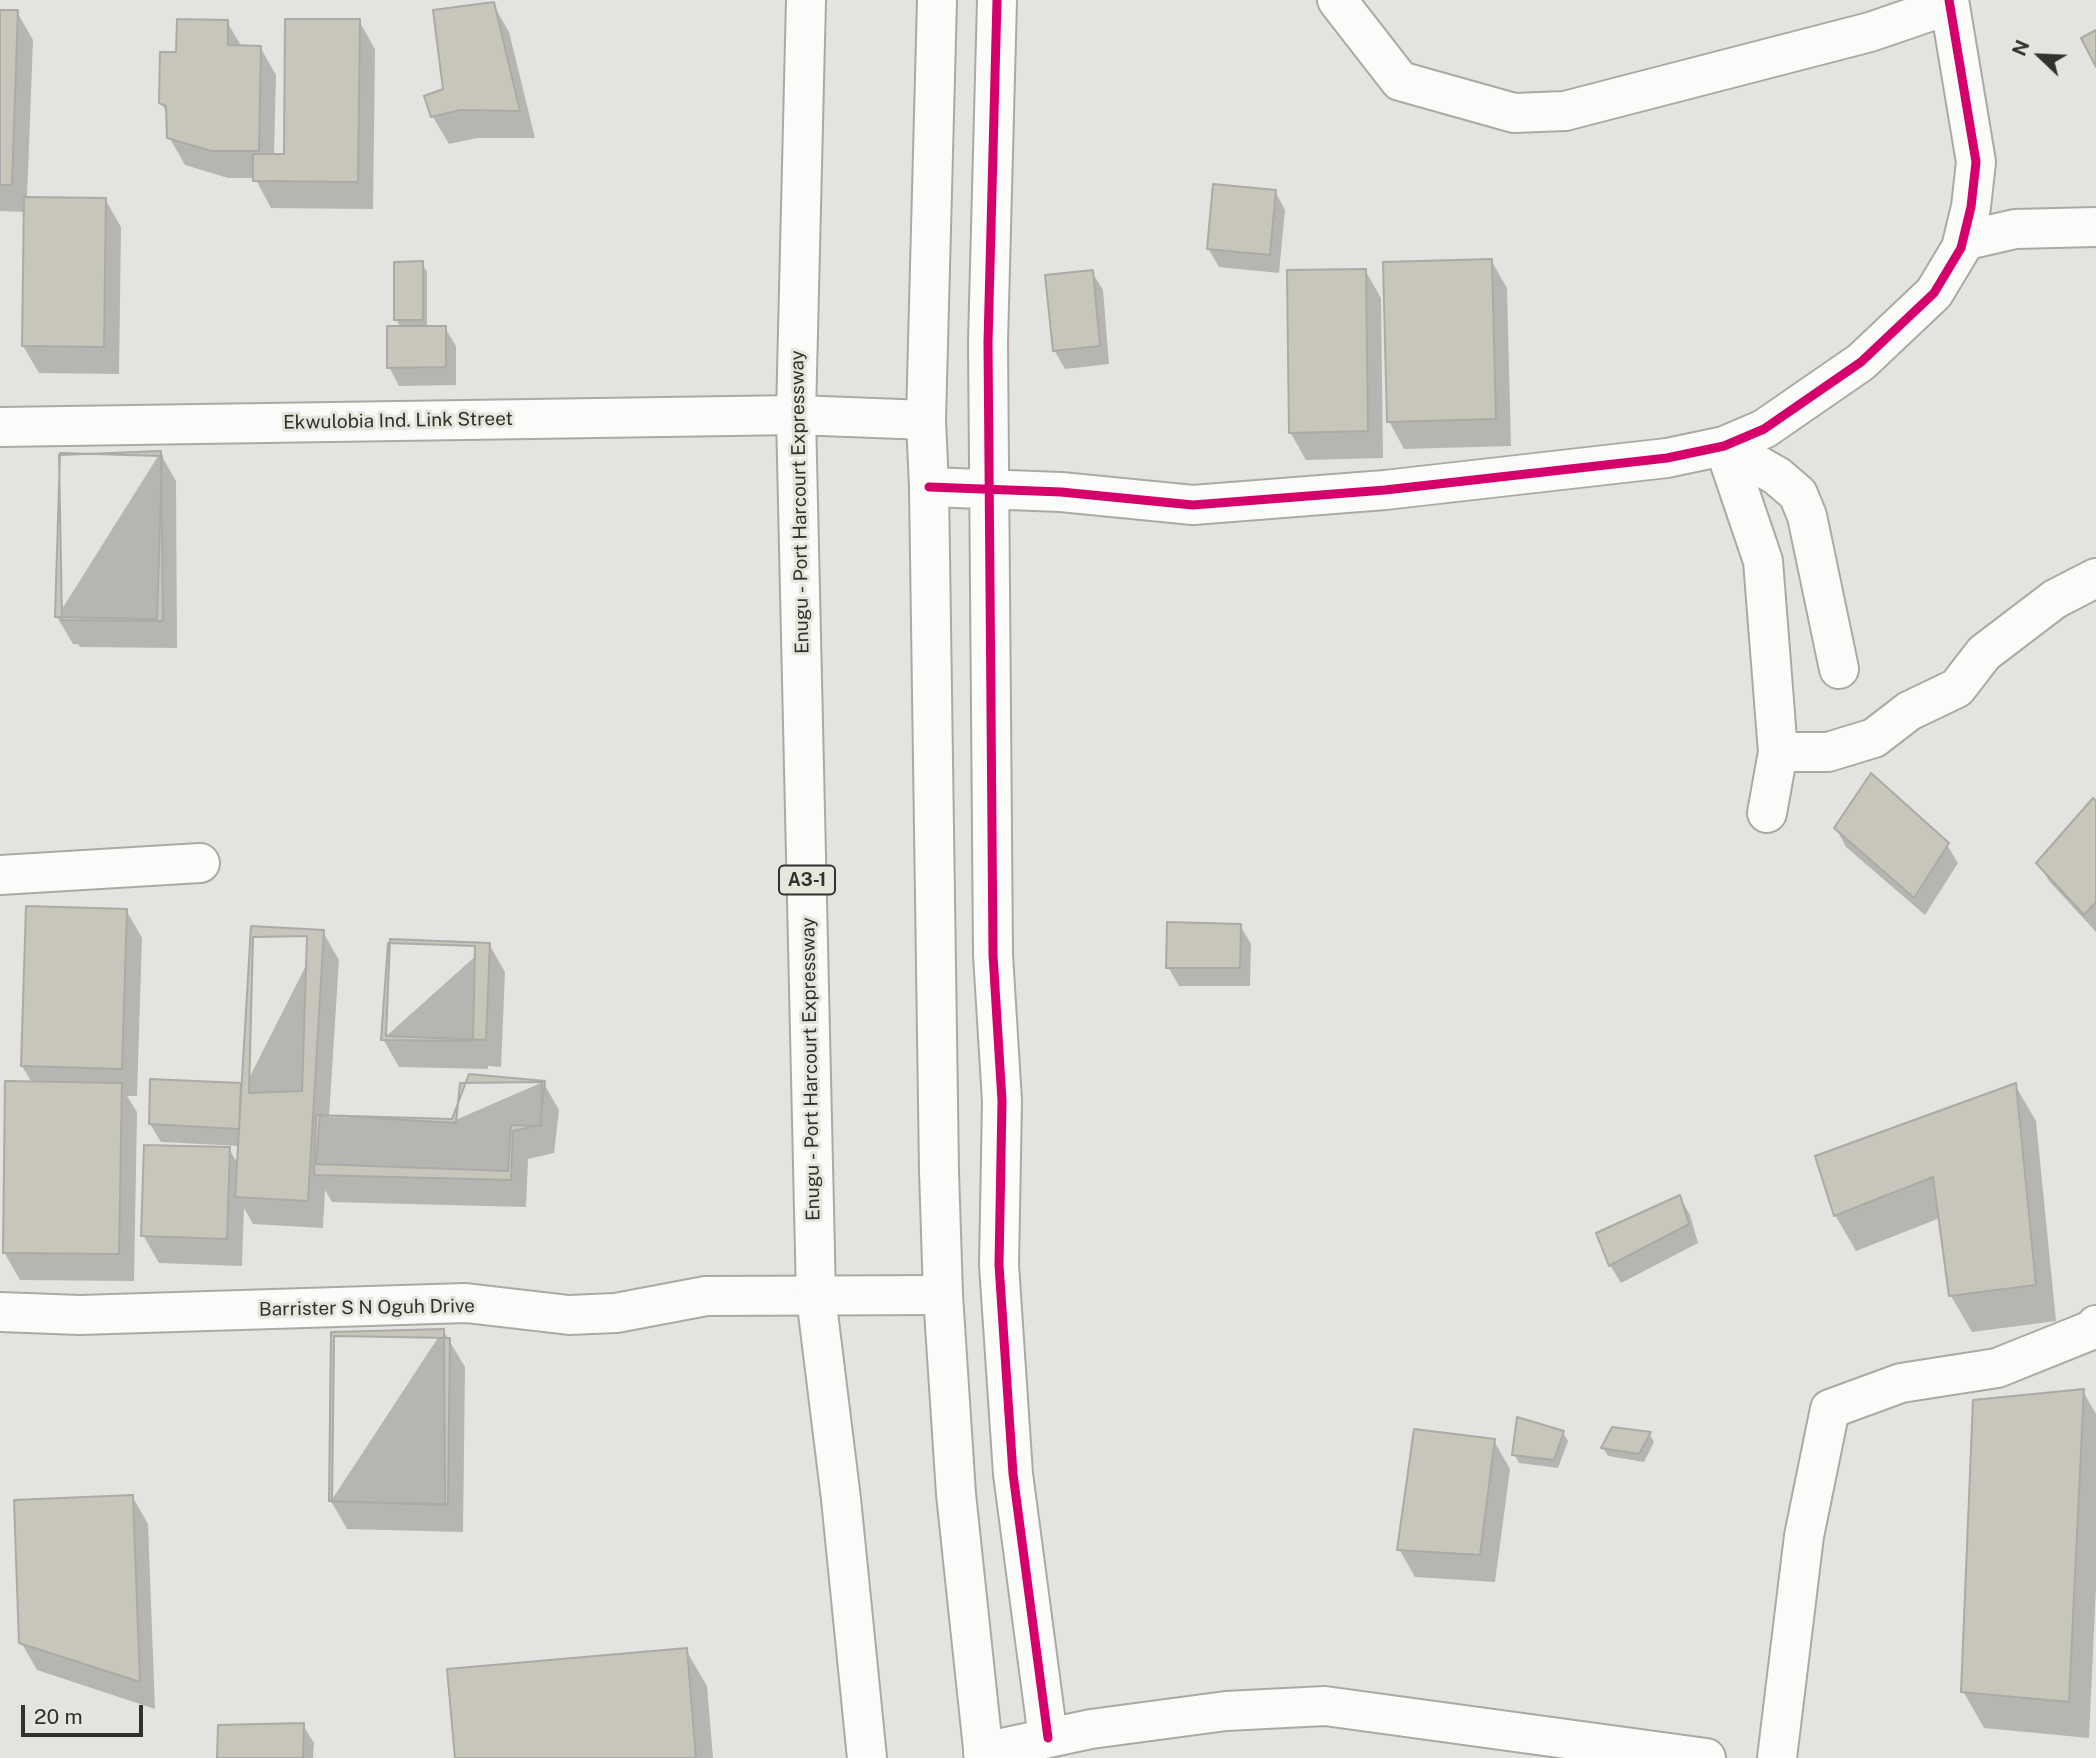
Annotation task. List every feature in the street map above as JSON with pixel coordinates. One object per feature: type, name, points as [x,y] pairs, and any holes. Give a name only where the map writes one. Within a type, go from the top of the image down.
[{"type":"main road","name":"Enugu - Port Harcourt Expressway","points":[[806,0],[796,415],[816,1297],[841,1499],[867,1758]]},
{"type":"main road","points":[[937,0],[926,420],[939,1171],[943,1295],[956,1494],[984,1755],[1091,1729],[1226,1712],[1325,1706],[1706,1758]]},
{"type":"main road","points":[[997,0],[988,342],[993,955],[1002,1101],[999,1265],[1013,1474],[1048,1738]]},
{"type":"main road","points":[[929,487],[1061,492],[1193,505],[1385,490],[1667,458],[1724,446],[1764,429],[1861,362],[1934,293],[1961,248],[1971,206],[1976,162],[1949,2],[1870,32],[1564,111],[1514,113],[1400,81],[1337,0]]},
{"type":"main road","points":[[1963,241],[2015,229],[2096,227]]},
{"type":"main road","name":"Ekwulobia Ind. Link Street","points":[[0,427],[796,415],[926,420]]},
{"type":"main road","points":[[1724,446],[1777,476],[1798,494],[1807,516],[1839,669]]},
{"type":"main road","points":[[1724,446],[1763,562],[1778,752],[1767,813]]},
{"type":"main road","points":[[1778,752],[1828,752],[1874,738],[1909,711],[1956,688],[1984,653],[2055,600],[2096,578]]},
{"type":"main road","points":[[8,875],[200,863]]},
{"type":"main road","name":"Barrister S N Oguh Drive","points":[[0,1312],[94,1315],[466,1303],[569,1315],[616,1313],[706,1296],[943,1295]]},
{"type":"main road","points":[[1777,1758],[1804,1536],[1830,1409],[1900,1383],[1997,1368],[2092,1330],[2096,1325]]},
{"type":"building","points":[[494,2],[520,111],[460,110],[431,117],[424,96],[443,89],[433,10]]},
{"type":"building","points":[[0,10],[18,10],[12,185],[0,185]]},
{"type":"building","points":[[177,19],[228,20],[228,45],[261,46],[259,151],[211,151],[167,138],[166,106],[159,103],[160,52],[176,52]]},
{"type":"building","points":[[285,19],[360,19],[358,182],[253,181],[253,154],[284,154]]},
{"type":"building","points":[[2096,30],[2096,67],[2081,38]]},
{"type":"building","points":[[1213,184],[1276,190],[1270,255],[1207,249]]},
{"type":"building","points":[[24,197],[106,198],[104,347],[22,346]]},
{"type":"building","points":[[1492,259],[1496,419],[1387,422],[1383,262]]},
{"type":"building","points":[[423,261],[423,320],[394,320],[394,262]]},
{"type":"building","points":[[1366,269],[1368,431],[1289,433],[1287,270]]},
{"type":"building","points":[[1093,270],[1100,346],[1053,351],[1045,275]]},
{"type":"building","points":[[387,326],[446,326],[446,367],[387,368]]},
{"type":"building","points":[[161,451],[163,621],[62,620],[59,455]]},
{"type":"building","points":[[60,453],[162,456],[157,619],[55,617]]},
{"type":"building","points":[[1871,773],[1949,843],[1914,898],[1834,828]]},
{"type":"building","points":[[2093,798],[2096,801],[2096,902],[2084,915],[2036,863]]},
{"type":"building","points":[[26,906],[127,909],[122,1069],[21,1066]]},
{"type":"building","points":[[1167,922],[1241,924],[1240,968],[1166,968]]},
{"type":"building","points":[[251,926],[324,930],[308,1201],[235,1197]]},
{"type":"building","points":[[307,936],[302,1091],[249,1093],[253,937]]},
{"type":"building","points":[[390,939],[490,943],[486,1040],[386,1036]]},
{"type":"building","points":[[388,943],[475,946],[473,1041],[381,1040]]},
{"type":"building","points":[[469,1074],[545,1081],[540,1125],[513,1131],[511,1180],[314,1175],[316,1115],[452,1119]]},
{"type":"building","points":[[150,1079],[241,1083],[239,1129],[149,1124]]},
{"type":"building","points":[[5,1081],[122,1083],[119,1254],[3,1253]]},
{"type":"building","points":[[542,1082],[541,1126],[511,1125],[508,1171],[316,1164],[320,1115],[456,1123],[460,1083]]},
{"type":"building","points":[[2016,1083],[2036,1285],[1949,1296],[1933,1177],[1834,1216],[1815,1156]]},
{"type":"building","points":[[144,1145],[230,1147],[227,1239],[141,1236]]},
{"type":"building","points":[[1680,1195],[1689,1224],[1609,1266],[1596,1233]]},
{"type":"building","points":[[444,1329],[445,1505],[329,1501],[331,1332]]},
{"type":"building","points":[[334,1336],[450,1338],[448,1504],[332,1502]]},
{"type":"building","points":[[2084,1389],[2069,1702],[1961,1692],[1973,1400]]},
{"type":"building","points":[[1517,1417],[1564,1431],[1554,1460],[1512,1455]]},
{"type":"building","points":[[1612,1427],[1651,1432],[1639,1454],[1601,1448]]},
{"type":"building","points":[[1414,1429],[1495,1439],[1480,1555],[1397,1550]]},
{"type":"building","points":[[133,1495],[140,1682],[19,1643],[14,1500]]},
{"type":"building","points":[[687,1648],[696,1758],[455,1758],[447,1669]]},
{"type":"building","points":[[304,1723],[303,1758],[217,1758],[218,1725]]},
{"type":"cycle path","points":[[997,0],[988,342],[993,955],[1002,1101],[999,1265],[1013,1474],[1048,1738]]},
{"type":"cycle path","points":[[929,487],[1061,492],[1193,505],[1385,490],[1667,458],[1724,446],[1764,429],[1861,362],[1934,293],[1961,248],[1971,207],[1976,162],[1949,0]]}]
